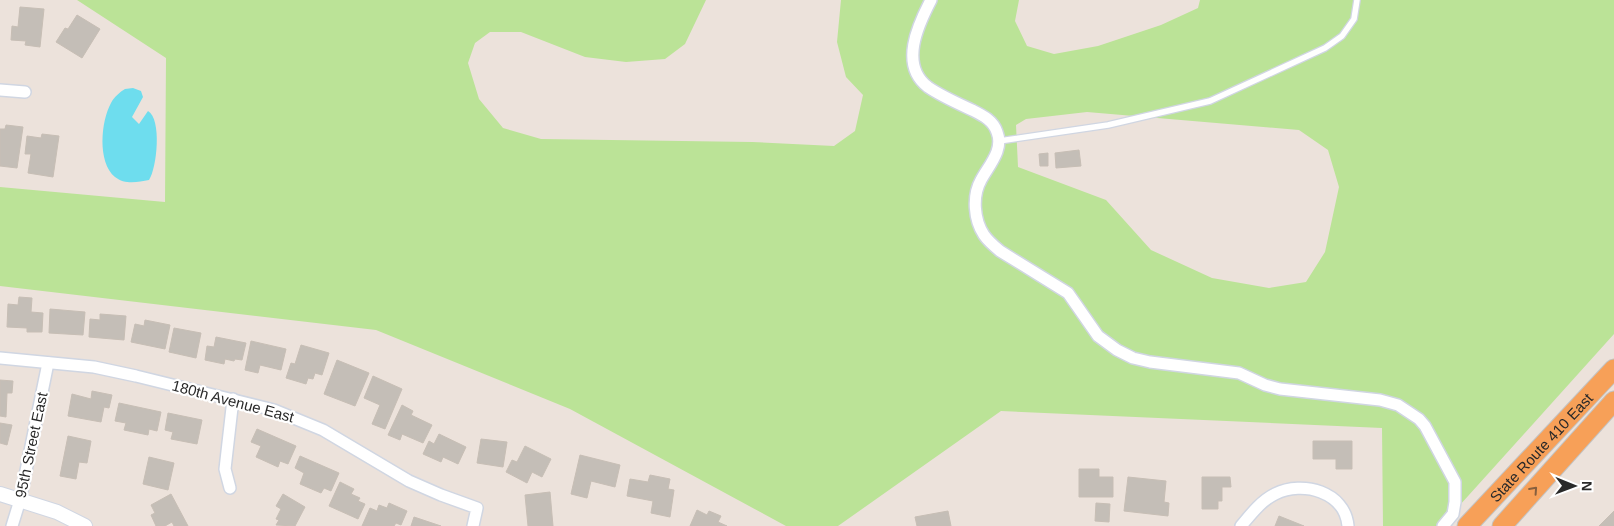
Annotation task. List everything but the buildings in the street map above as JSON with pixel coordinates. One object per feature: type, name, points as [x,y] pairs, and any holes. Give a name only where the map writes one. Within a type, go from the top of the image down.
[{"type":"highway","name":"State Route 410 East","points":[[1467,526],[1614,369]]},
{"type":"highway","name":"State Route 410 East","points":[[1502,526],[1614,401]]},
{"type":"street","points":[[931,0],[916,34],[912,63],[916,74],[929,87],[983,116],[992,123],[997,131],[999,141],[994,161],[979,182],[975,210],[976,218],[984,235],[1000,251],[1068,293],[1098,336],[1117,350],[1133,358],[1150,362],[1239,373],[1265,385],[1295,391],[1380,400],[1398,405],[1410,412],[1425,426],[1455,482],[1453,514],[1443,526]]},
{"type":"street","points":[[0,90],[25,92]]},
{"type":"street","name":"180th Avenue East","points":[[0,358],[94,368],[136,376],[233,399],[300,419],[323,430],[409,481],[477,508],[473,526]]},
{"type":"street","name":"95th Street East","points":[[12,526],[20,500],[48,362]]},
{"type":"street","points":[[230,488],[225,469],[233,399]]},
{"type":"street","points":[[1241,526],[1261,503],[1275,494],[1289,489],[1302,489],[1316,490],[1340,503],[1348,526]]},
{"type":"street","points":[[0,494],[57,512],[85,526]]},
{"type":"lane","points":[[999,141],[1108,125],[1210,101],[1325,48],[1342,36],[1354,19],[1357,0]]},
{"type":"green space","points":[[77,0],[706,0],[685,44],[665,59],[626,62],[585,57],[521,32],[490,32],[475,43],[468,63],[479,99],[503,128],[541,139],[752,142],[834,146],[855,131],[863,95],[846,77],[837,42],[841,0],[1019,0],[1015,21],[1027,46],[1054,54],[1098,46],[1161,25],[1198,8],[1200,0],[1614,0],[1614,334],[1441,526],[1383,526],[1382,428],[1001,411],[838,526],[786,526],[570,409],[376,330],[0,286],[0,187],[165,202],[166,58]],"holes":[[[1087,112],[1299,130],[1328,150],[1339,187],[1325,252],[1306,282],[1269,288],[1212,278],[1151,250],[1106,200],[1018,167],[1016,125],[1026,119]]]},
{"type":"water","points":[[133,88],[141,91],[143,97],[132,117],[139,124],[148,111],[155,123],[157,133],[156,155],[152,174],[149,180],[140,182],[123,181],[115,177],[105,162],[102,141],[105,120],[112,101],[125,89]]}]
